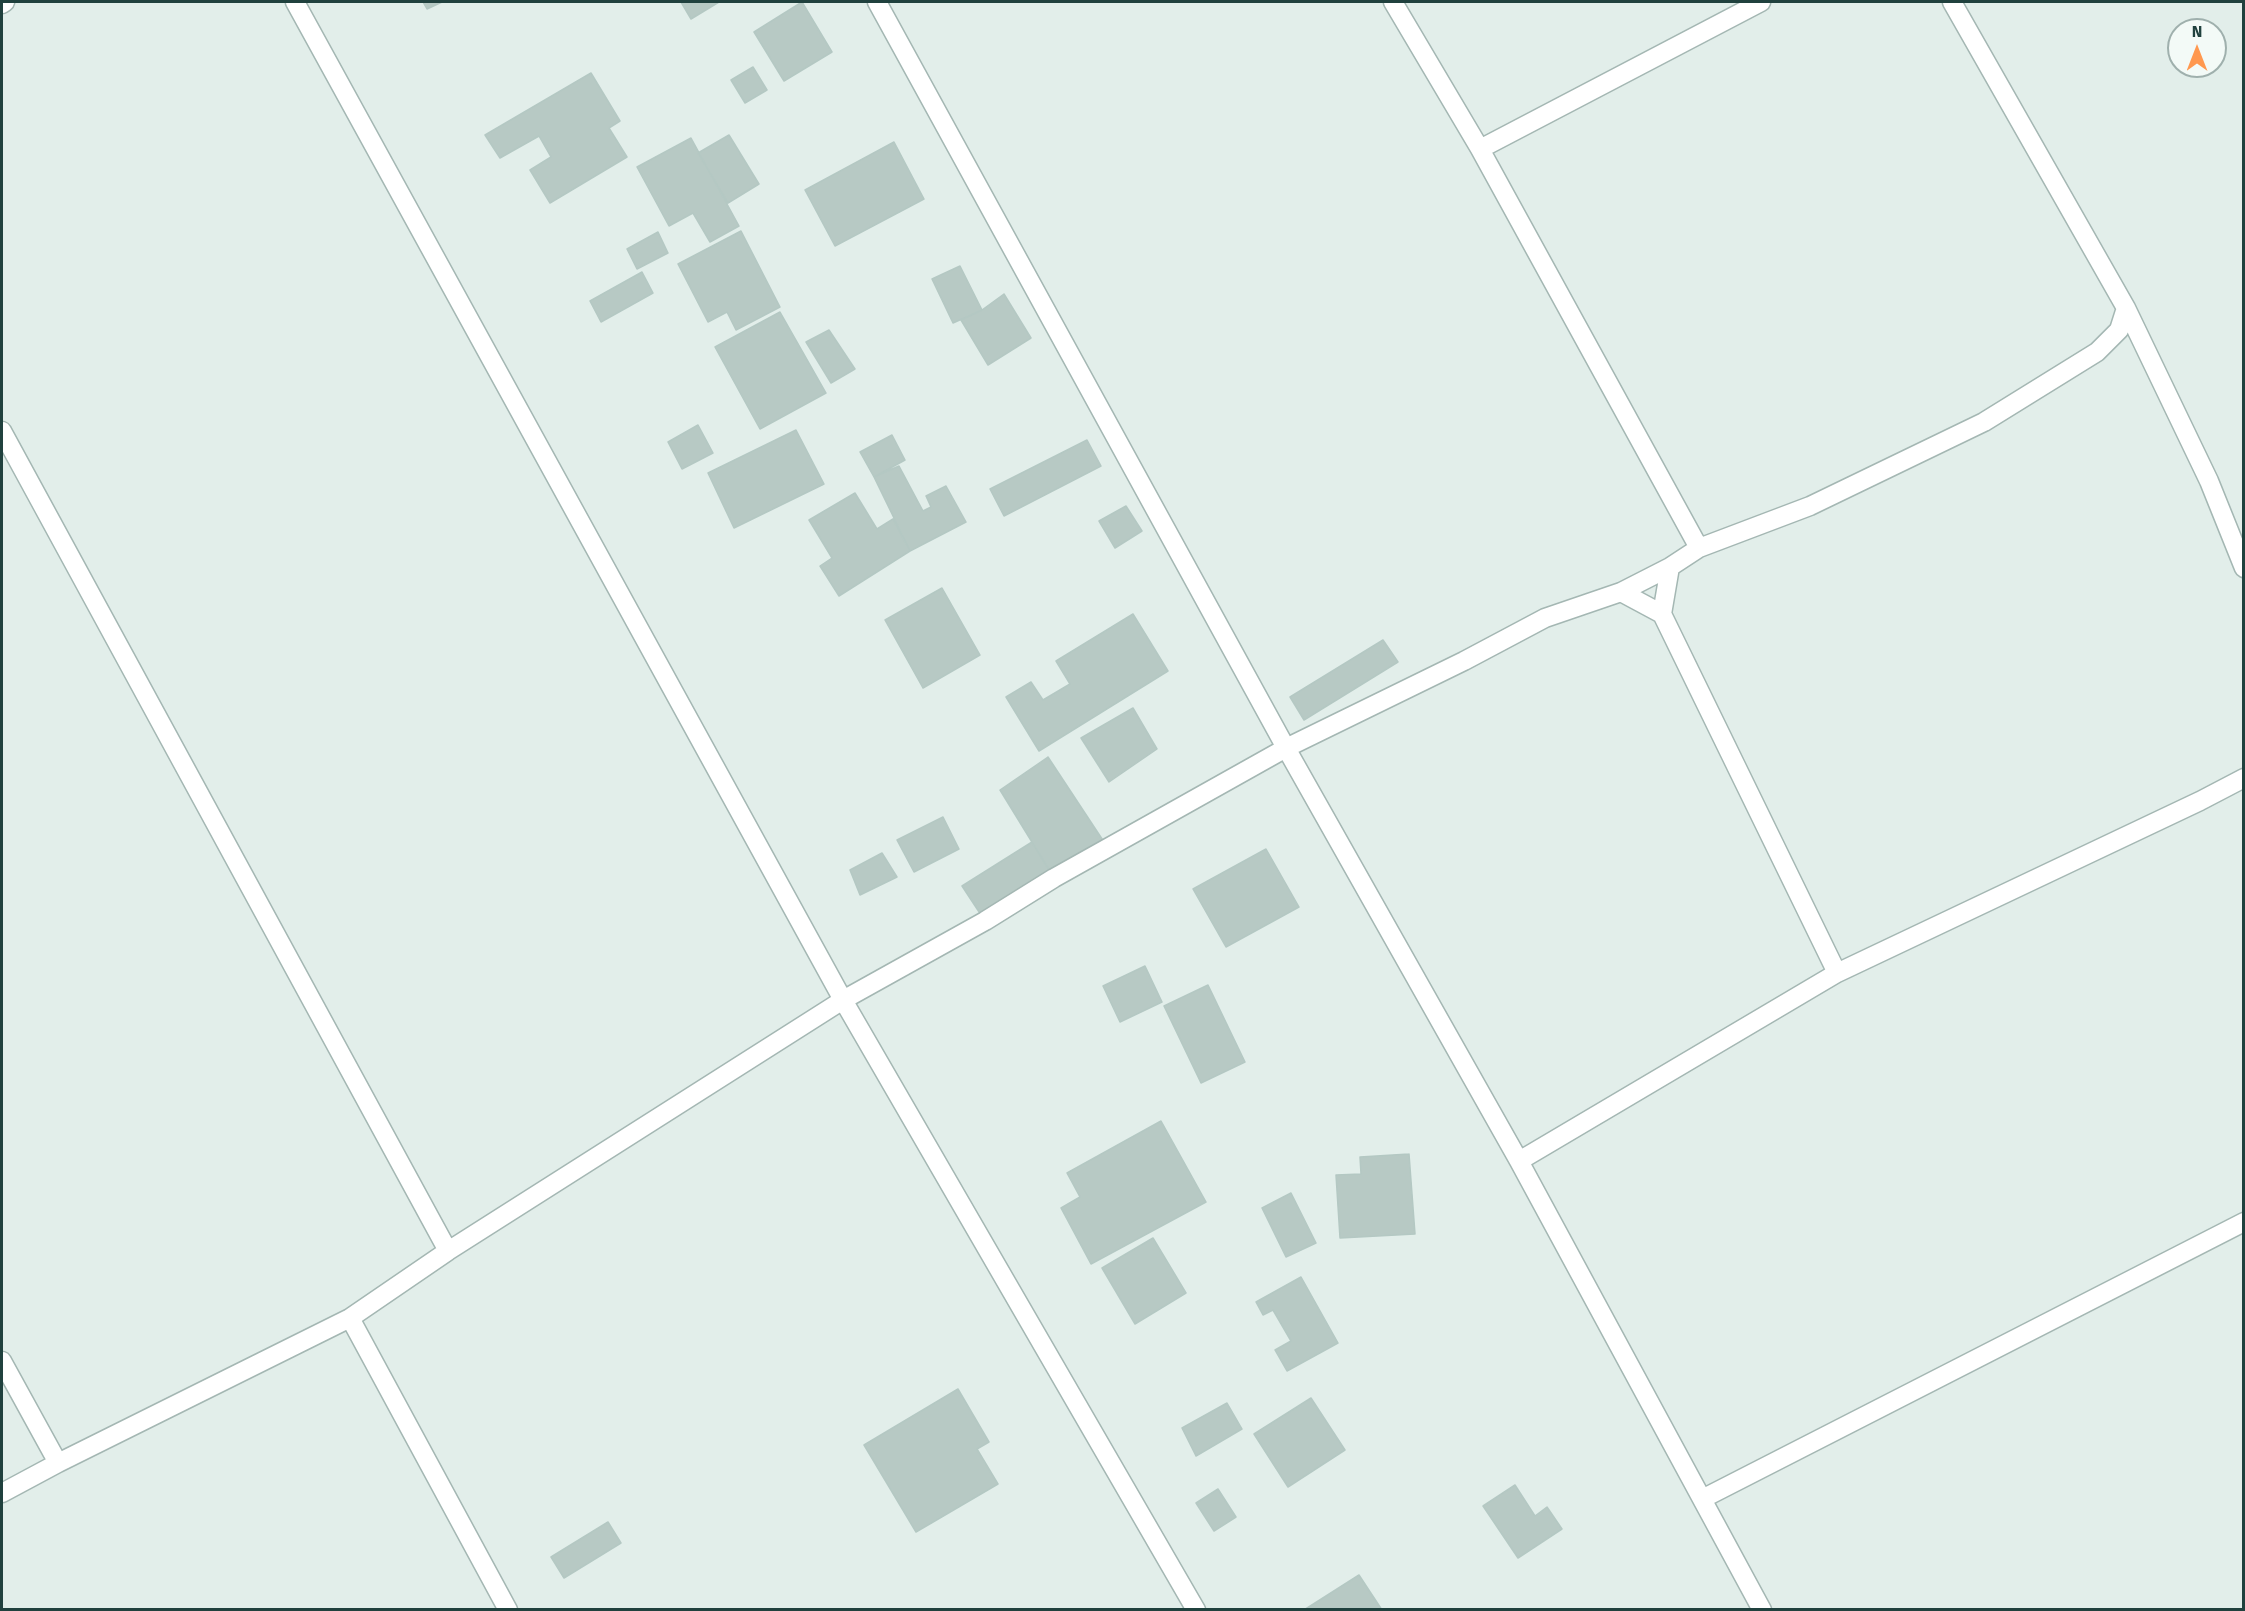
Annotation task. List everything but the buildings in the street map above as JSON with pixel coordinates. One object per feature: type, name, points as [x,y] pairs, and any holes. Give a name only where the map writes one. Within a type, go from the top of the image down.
[{"type":"street","points":[[295,2],[843,1000],[1196,1610]]},
{"type":"street","points":[[877,2],[1286,748],[1519,1161],[1762,1610]]},
{"type":"street","points":[[1393,2],[1480,149],[1699,548]]},
{"type":"street","points":[[1480,149],[1761,2]]},
{"type":"street","points":[[1952,2],[2126,308],[2209,481],[2244,568]]},
{"type":"street","points":[[2,1493],[350,1318],[448,1251],[843,1000],[1286,748],[1464,661],[1545,618],[1621,592],[1670,567],[1699,548],[1810,506],[1984,422],[2097,352],[2119,330],[2126,308]]},
{"type":"street","points":[[2,430],[448,1251]]},
{"type":"street","points":[[1662,615],[1670,567]]},
{"type":"street","points":[[1621,592],[1662,615],[1837,973]]},
{"type":"street","points":[[1519,1161],[1837,973],[2244,778]]},
{"type":"street","points":[[1702,1499],[2244,1222]]},
{"type":"street","points":[[350,1318],[508,1610]]},
{"type":"street","points":[[2,1361],[58,1463]]}]
